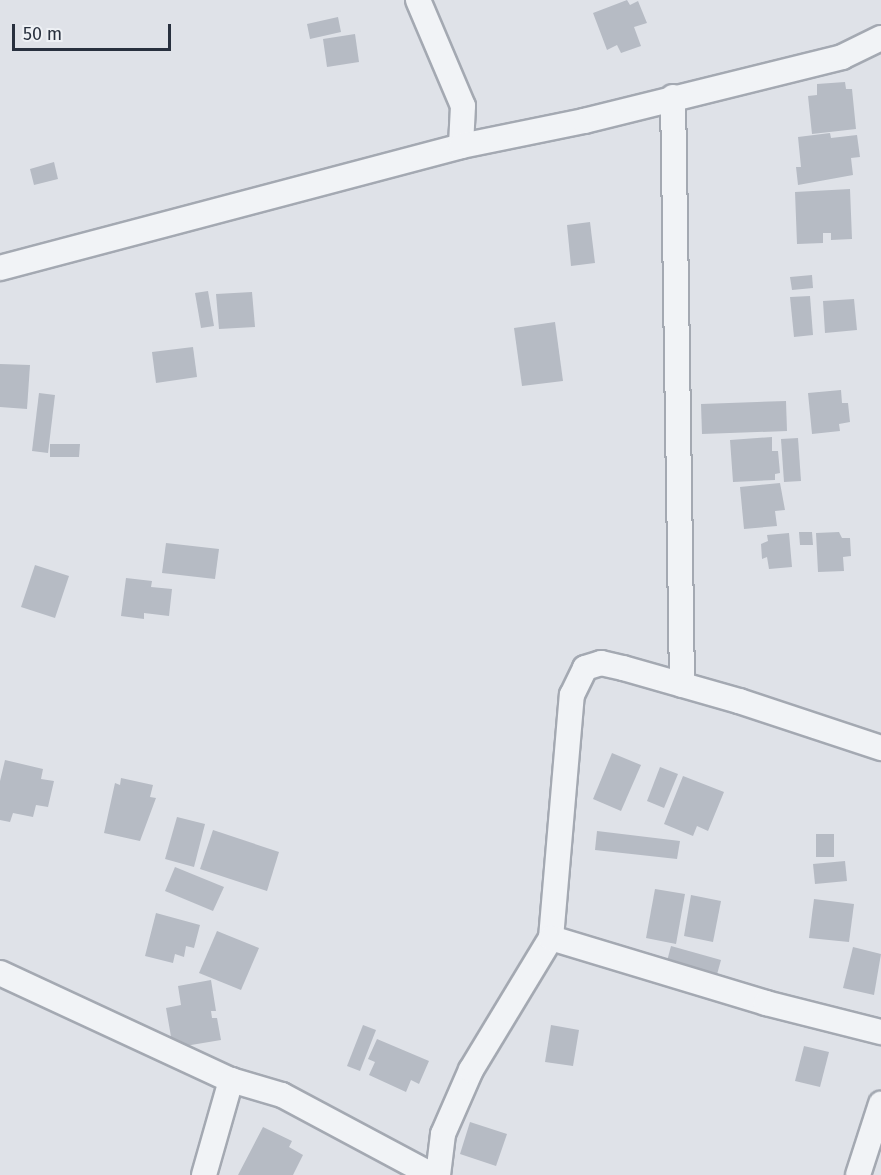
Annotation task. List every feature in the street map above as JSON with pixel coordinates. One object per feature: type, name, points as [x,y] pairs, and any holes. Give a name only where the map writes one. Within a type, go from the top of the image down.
[{"type":"street","points":[[418,0],[463,106],[460,146]]},
{"type":"street","points":[[0,268],[460,146],[584,121],[842,57],[881,38]]},
{"type":"street","points":[[673,98],[682,685]]},
{"type":"street","points":[[438,1175],[443,1134],[471,1070],[551,938],[562,774],[577,679],[585,668],[601,663],[682,685],[881,748]]},
{"type":"street","points":[[551,938],[766,1003],[881,1032]]},
{"type":"street","points":[[0,973],[231,1080],[282,1095],[432,1175]]},
{"type":"street","points":[[204,1175],[231,1080]]},
{"type":"street","points":[[858,1175],[881,1104]]},
{"type":"building","points":[[627,0],[630,5],[638,1],[647,23],[634,27],[641,46],[621,53],[617,45],[607,50],[593,13]]},
{"type":"building","points":[[338,17],[341,32],[310,39],[307,24]]},
{"type":"building","points":[[355,34],[359,62],[327,67],[323,39]]},
{"type":"building","points":[[845,82],[846,89],[852,89],[856,129],[812,134],[808,96],[817,95],[817,84]]},
{"type":"building","points":[[830,133],[831,138],[857,135],[860,157],[851,158],[853,175],[798,185],[796,167],[801,167],[798,137]]},
{"type":"building","points":[[54,162],[58,179],[34,185],[30,169]]},
{"type":"building","points":[[850,189],[852,239],[831,240],[831,233],[823,233],[823,243],[797,244],[795,192]]},
{"type":"building","points":[[590,222],[595,263],[571,266],[567,225]]},
{"type":"building","points":[[812,275],[813,288],[792,290],[790,277]]},
{"type":"building","points":[[208,291],[214,326],[201,328],[195,293]]},
{"type":"building","points":[[252,292],[255,327],[219,329],[216,294]]},
{"type":"building","points":[[810,296],[813,335],[794,337],[790,297]]},
{"type":"building","points":[[854,299],[857,330],[825,333],[823,301]]},
{"type":"building","points":[[555,322],[563,381],[522,386],[514,328]]},
{"type":"building","points":[[193,347],[197,377],[156,383],[152,352]]},
{"type":"building","points":[[0,364],[30,365],[27,409],[0,407]]},
{"type":"building","points":[[841,390],[842,403],[848,403],[850,422],[839,424],[840,431],[812,434],[808,393]]},
{"type":"building","points":[[39,393],[55,395],[48,453],[32,451]]},
{"type":"building","points":[[786,401],[787,431],[702,434],[701,404]]},
{"type":"building","points":[[772,437],[772,451],[778,451],[780,473],[775,474],[775,480],[733,482],[730,440]]},
{"type":"building","points":[[798,438],[801,481],[784,482],[781,439]]},
{"type":"building","points":[[50,444],[80,444],[79,457],[50,457]]},
{"type":"building","points":[[780,483],[785,510],[775,511],[777,526],[744,529],[740,487]]},
{"type":"building","points":[[799,532],[812,532],[813,545],[800,545]]},
{"type":"building","points":[[839,532],[842,538],[850,538],[851,556],[843,557],[844,571],[818,572],[816,533]]},
{"type":"building","points":[[789,533],[792,567],[769,569],[767,557],[762,559],[761,544],[768,541],[767,535]]},
{"type":"building","points":[[166,543],[219,549],[215,579],[162,573]]},
{"type":"building","points":[[35,565],[69,576],[55,618],[21,607]]},
{"type":"building","points":[[126,578],[152,581],[151,587],[172,589],[169,616],[144,613],[144,619],[121,616]]},
{"type":"building","points":[[612,753],[641,765],[621,811],[593,799]]},
{"type":"building","points":[[5,760],[43,769],[41,779],[54,781],[48,807],[36,805],[33,817],[13,813],[10,822],[0,820],[0,781]]},
{"type":"building","points":[[660,767],[678,774],[664,808],[647,801]]},
{"type":"building","points":[[683,776],[724,792],[708,831],[697,826],[693,836],[664,824]]},
{"type":"building","points":[[121,778],[153,785],[150,797],[156,798],[140,841],[104,833],[115,783],[120,785]]},
{"type":"building","points":[[177,817],[205,824],[194,867],[165,859]]},
{"type":"building","points":[[213,830],[279,852],[267,891],[200,869]]},
{"type":"building","points":[[597,831],[680,841],[677,859],[595,850]]},
{"type":"building","points":[[816,834],[834,834],[834,857],[816,857]]},
{"type":"building","points":[[845,861],[847,881],[815,884],[813,864]]},
{"type":"building","points":[[175,867],[224,887],[213,911],[165,891]]},
{"type":"building","points":[[655,889],[685,894],[676,944],[646,938]]},
{"type":"building","points":[[691,895],[721,901],[713,942],[684,936]]},
{"type":"building","points":[[814,899],[854,904],[849,942],[809,938]]},
{"type":"building","points":[[156,913],[200,925],[194,948],[186,946],[184,957],[175,954],[173,963],[145,956]]},
{"type":"building","points":[[217,931],[259,948],[241,990],[199,973]]},
{"type":"building","points":[[671,946],[721,960],[716,978],[666,965]]},
{"type":"building","points":[[853,947],[881,954],[874,995],[843,988]]},
{"type":"building","points":[[211,980],[216,1011],[211,1011],[212,1018],[217,1018],[221,1040],[173,1048],[166,1008],[181,1005],[178,986]]},
{"type":"building","points":[[363,1025],[376,1030],[360,1071],[347,1066]]},
{"type":"building","points":[[551,1025],[579,1030],[573,1066],[545,1062]]},
{"type":"building","points":[[377,1039],[429,1061],[419,1084],[411,1080],[406,1092],[369,1075],[375,1062],[368,1059]]},
{"type":"building","points":[[804,1046],[829,1052],[820,1087],[795,1081]]},
{"type":"building","points":[[470,1122],[507,1134],[496,1166],[460,1154]]},
{"type":"building","points":[[263,1127],[292,1141],[289,1147],[303,1155],[293,1175],[238,1175]]}]
